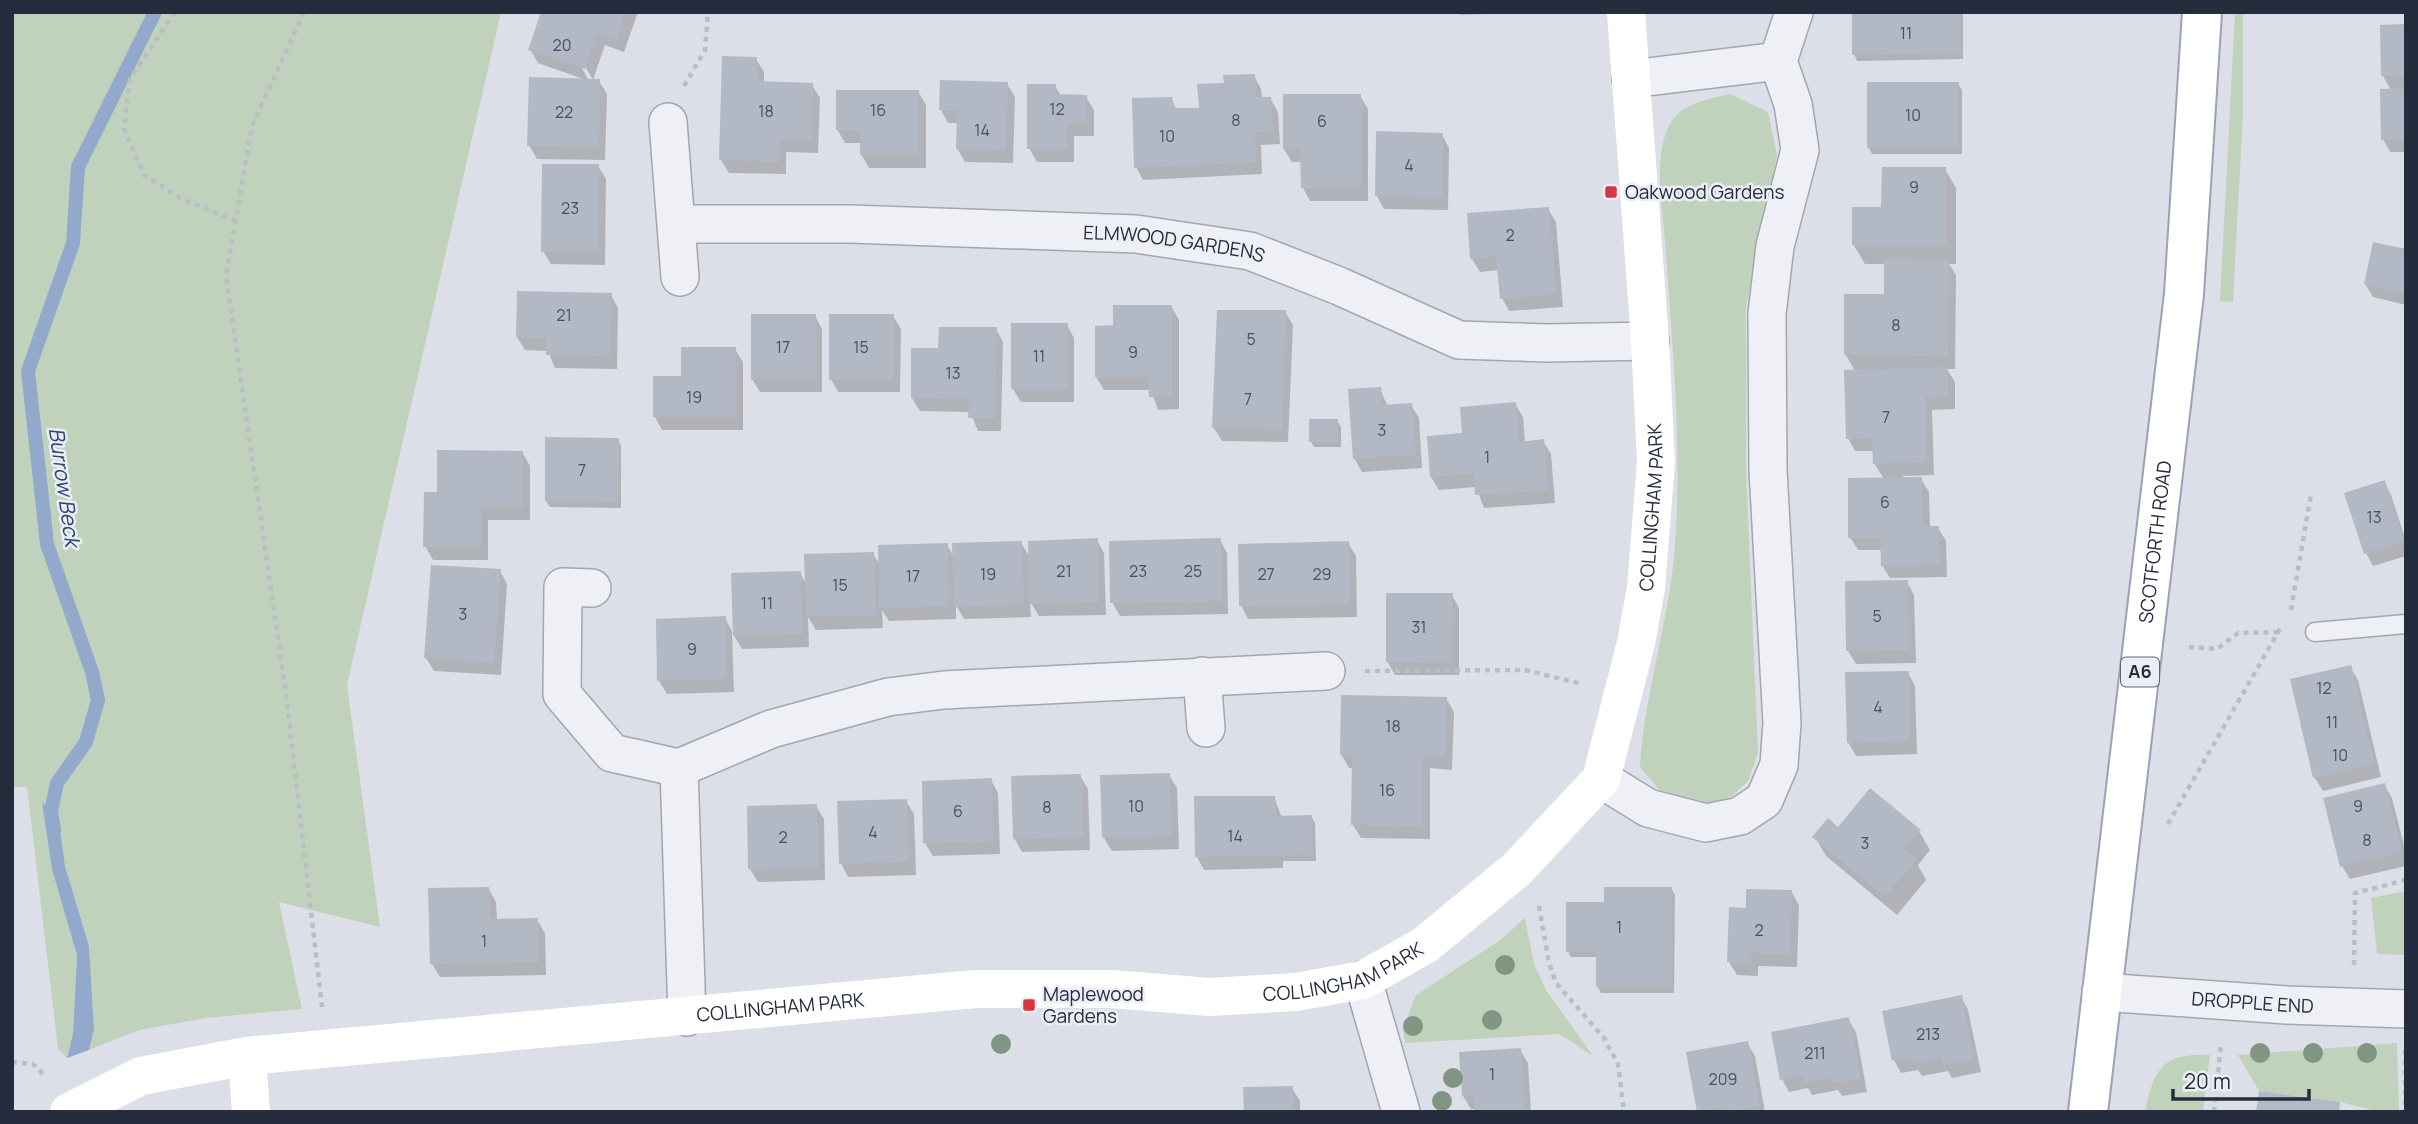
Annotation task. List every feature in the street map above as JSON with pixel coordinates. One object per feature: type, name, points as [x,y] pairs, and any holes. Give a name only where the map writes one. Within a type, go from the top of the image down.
[{"type":"street","name":"COLLINGHAM PARK","points":[[69,1112],[141,1076],[247,1056],[976,989],[1113,989],[1209,997],[1296,992],[1363,980],[1425,945],[1517,869],[1601,779],[1644,599],[1656,462],[1626,12]]},
{"type":"street","points":[[1601,779],[1647,808],[1706,823],[1740,816],[1764,800],[1779,765],[1782,723],[1768,470],[1767,314],[1775,246],[1800,150],[1793,104],[1778,61],[1794,12]]},
{"type":"street","name":"SCOTFORTH ROAD","points":[[2088,1112],[2185,294],[2202,12]]},
{"type":"street","points":[[1632,79],[1778,61]]},
{"type":"street","points":[[668,122],[680,277]]},
{"type":"street","name":"ELMWOOD GARDENS","points":[[678,224],[850,224],[1136,234],[1250,251],[1339,286],[1459,340],[1547,343],[1650,341]]},
{"type":"street","points":[[592,588],[563,587],[562,694],[612,753],[679,768],[771,729],[888,697],[944,690],[1326,671]]},
{"type":"street","points":[[1202,676],[1206,728]]},
{"type":"street","points":[[679,768],[687,1017]]},
{"type":"street","points":[[1363,980],[1401,1112]]},
{"type":"street","name":"DROPPLE END","points":[[2101,992],[2287,1005],[2405,1026]]},
{"type":"street","points":[[247,1056],[251,1112]]},
{"type":"lane","points":[[2315,632],[2406,624]]},
{"type":"path","points":[[175,12],[130,79],[124,129],[144,175],[182,199],[236,221]]},
{"type":"path","points":[[304,12],[252,126],[226,276],[286,694],[327,1050]]},
{"type":"path","points":[[668,122],[676,100],[705,50],[708,12]]},
{"type":"path","points":[[2168,824],[2291,609],[2311,494]]},
{"type":"path","points":[[2189,647],[2217,649],[2238,633],[2315,632]]},
{"type":"path","points":[[1326,671],[1525,670],[1622,694]]},
{"type":"path","points":[[2354,978],[2355,893],[2406,880]]},
{"type":"path","points":[[1535,899],[1556,983],[1604,1038],[1618,1064],[1624,1112]]},
{"type":"path","points":[[2405,1026],[2405,1112]]},
{"type":"path","points":[[2214,1112],[2221,1045]]},
{"type":"green space","points":[[12,12],[501,12],[347,685],[380,927],[279,902],[302,1009],[206,1018],[139,1030],[89,1050],[94,1030],[89,946],[65,866],[59,821],[42,803],[77,955],[73,1033],[67,1058],[58,1049],[27,787],[12,787]]},
{"type":"green space","points":[[2235,12],[2243,12],[2243,113],[2233,302],[2220,301]]},
{"type":"green space","points":[[1730,94],[1768,112],[1777,156],[1746,307],[1746,470],[1758,753],[1748,781],[1732,796],[1701,807],[1664,796],[1640,767],[1646,715],[1671,584],[1677,519],[1676,406],[1660,174],[1663,142],[1668,128],[1679,113],[1694,104]]},
{"type":"green space","points":[[2406,891],[2406,955],[2377,954],[2371,898]]},
{"type":"green space","points":[[1525,918],[1534,964],[1546,990],[1593,1056],[1559,1034],[1405,1043],[1403,1028],[1416,995],[1499,941]]},
{"type":"green space","points":[[2397,1043],[2399,1112],[2381,1112],[2340,1102],[2259,1091],[2238,1055]]},
{"type":"green space","points":[[2210,1055],[2203,1112],[2145,1112],[2152,1084],[2163,1066],[2181,1057]]},
{"type":"water","points":[[42,802],[59,821],[65,866],[89,946],[94,1030],[89,1050],[67,1058],[73,1033],[77,955],[52,869]]},
{"type":"building","points":[[541,12],[626,12],[617,40],[597,33],[585,69],[528,50]]},
{"type":"building","points":[[1852,12],[1961,12],[1961,53],[1852,55]]},
{"type":"building","points":[[2406,24],[2406,75],[2381,76],[2380,25]]},
{"type":"building","points":[[722,56],[757,57],[757,81],[813,83],[811,140],[780,140],[779,162],[719,160]]},
{"type":"building","points":[[1255,74],[1256,97],[1271,97],[1273,131],[1255,132],[1256,162],[1134,168],[1132,98],[1172,97],[1175,108],[1199,108],[1197,84],[1224,83],[1223,75]]},
{"type":"building","points":[[529,77],[600,79],[599,147],[527,146]]},
{"type":"building","points":[[940,80],[1008,82],[1006,150],[956,149],[957,111],[939,110]]},
{"type":"building","points":[[1867,82],[1959,82],[1959,148],[1867,148]]},
{"type":"building","points":[[1027,84],[1056,84],[1056,94],[1087,95],[1087,123],[1067,123],[1067,149],[1027,149]]},
{"type":"building","points":[[2406,88],[2406,139],[2381,140],[2380,89]]},
{"type":"building","points":[[836,90],[919,90],[919,155],[860,155],[860,130],[836,130]]},
{"type":"building","points":[[1283,94],[1361,94],[1361,188],[1301,188],[1300,149],[1283,149]]},
{"type":"building","points":[[1376,131],[1443,133],[1442,197],[1375,196]]},
{"type":"building","points":[[542,164],[599,164],[599,252],[541,252]]},
{"type":"building","points":[[1882,167],[1946,167],[1946,245],[1852,245],[1852,207],[1881,207]]},
{"type":"building","points":[[1549,207],[1556,294],[1500,299],[1496,257],[1470,259],[1467,213]]},
{"type":"building","points":[[2373,242],[2406,249],[2406,294],[2364,284]]},
{"type":"building","points":[[1884,259],[1949,260],[1948,356],[1844,355],[1844,294],[1884,294]]},
{"type":"building","points":[[517,291],[612,293],[610,356],[546,355],[546,338],[516,337]]},
{"type":"building","points":[[1113,305],[1172,305],[1172,396],[1149,397],[1148,377],[1095,377],[1095,326],[1113,325]]},
{"type":"building","points":[[1217,310],[1286,310],[1282,429],[1212,428]]},
{"type":"building","points":[[751,314],[816,314],[816,380],[751,380]]},
{"type":"building","points":[[829,314],[894,314],[894,380],[829,380]]},
{"type":"building","points":[[1011,323],[1068,323],[1067,389],[1011,389]]},
{"type":"building","points":[[939,327],[997,327],[995,418],[968,418],[969,399],[911,398],[911,348],[938,348]]},
{"type":"building","points":[[681,347],[736,347],[736,417],[653,417],[653,376],[681,376]]},
{"type":"building","points":[[1948,367],[1948,396],[1926,397],[1927,462],[1873,464],[1872,438],[1846,439],[1844,370]]},
{"type":"building","points":[[1381,387],[1382,405],[1412,403],[1416,455],[1353,459],[1348,389]]},
{"type":"building","points":[[1516,402],[1519,442],[1544,439],[1548,490],[1475,495],[1473,473],[1430,477],[1427,436],[1462,433],[1460,407]]},
{"type":"building","points":[[1309,419],[1338,419],[1338,442],[1309,442]]},
{"type":"building","points":[[545,437],[619,438],[618,502],[545,501]]},
{"type":"building","points":[[437,450],[523,451],[523,507],[481,507],[481,547],[423,547],[424,492],[437,492]]},
{"type":"building","points":[[1922,477],[1923,526],[1939,526],[1940,564],[1881,566],[1880,538],[1848,538],[1848,478]]},
{"type":"building","points":[[2385,480],[2404,541],[2364,554],[2344,493]]},
{"type":"building","points":[[1098,538],[1099,602],[1029,604],[1028,541]]},
{"type":"building","points":[[1221,538],[1222,601],[1110,603],[1109,541]]},
{"type":"building","points":[[1022,541],[1024,604],[954,607],[952,543]]},
{"type":"building","points":[[1349,541],[1350,604],[1239,606],[1238,544]]},
{"type":"building","points":[[948,543],[949,607],[879,608],[878,545]]},
{"type":"building","points":[[874,552],[876,616],[806,617],[804,554]]},
{"type":"building","points":[[431,565],[501,569],[494,663],[424,658]]},
{"type":"building","points":[[801,571],[803,634],[733,636],[731,573]]},
{"type":"building","points":[[1908,580],[1909,650],[1846,651],[1845,581]]},
{"type":"building","points":[[1386,593],[1453,593],[1452,663],[1386,662]]},
{"type":"building","points":[[726,616],[727,679],[657,681],[656,619]]},
{"type":"building","points":[[2351,665],[2375,764],[2313,778],[2290,679]]},
{"type":"building","points":[[1909,671],[1910,741],[1847,743],[1845,672]]},
{"type":"building","points":[[1341,695],[1447,697],[1446,757],[1423,756],[1423,826],[1351,825],[1352,755],[1340,755]]},
{"type":"building","points":[[1170,773],[1172,836],[1102,838],[1100,775]]},
{"type":"building","points":[[1081,774],[1083,837],[1013,839],[1011,776]]},
{"type":"building","points":[[992,778],[993,841],[923,843],[922,781]]},
{"type":"building","points":[[2385,783],[2402,852],[2340,867],[2323,798]]},
{"type":"building","points":[[1870,788],[1921,830],[1904,849],[1917,859],[1885,897],[1812,837],[1828,818],[1838,827]]},
{"type":"building","points":[[1194,796],[1275,796],[1276,816],[1312,815],[1313,855],[1195,857]]},
{"type":"building","points":[[907,799],[909,862],[839,864],[837,801]]},
{"type":"building","points":[[817,804],[818,868],[748,869],[747,806]]},
{"type":"building","points":[[489,887],[490,919],[538,918],[539,962],[430,964],[428,888]]},
{"type":"building","points":[[1604,887],[1672,887],[1672,987],[1596,987],[1596,952],[1566,952],[1566,902],[1604,902]]},
{"type":"building","points":[[1746,889],[1792,890],[1790,954],[1751,953],[1751,963],[1727,962],[1729,907],[1746,908]]},
{"type":"building","points":[[1962,995],[1974,1059],[1943,1065],[1941,1058],[1913,1064],[1911,1057],[1892,1061],[1882,1011]]},
{"type":"building","points":[[1849,1017],[1861,1079],[1832,1083],[1831,1077],[1803,1083],[1802,1075],[1780,1080],[1771,1032]]},
{"type":"building","points":[[1748,1041],[1760,1106],[1732,1112],[1726,1112],[1725,1107],[1697,1112],[1686,1052]]},
{"type":"building","points":[[1521,1048],[1526,1112],[1475,1112],[1473,1095],[1462,1096],[1459,1052]]},
{"type":"building","points":[[1293,1086],[1293,1112],[1244,1112],[1243,1087]]},
{"type":"building","points":[[2259,1091],[2340,1102],[2339,1112],[2256,1112]]},
{"type":"waterway","name":"Burrow Beck","points":[[54,830],[51,811],[57,783],[86,742],[98,700],[92,672],[47,544],[28,371],[73,243],[78,167],[155,12]]},
{"type":"place","name":"Oakwood Gardens","points":[[1611,192]]},
{"type":"place","name":"Maplewood Gardens","points":[[1029,1005]]}]
